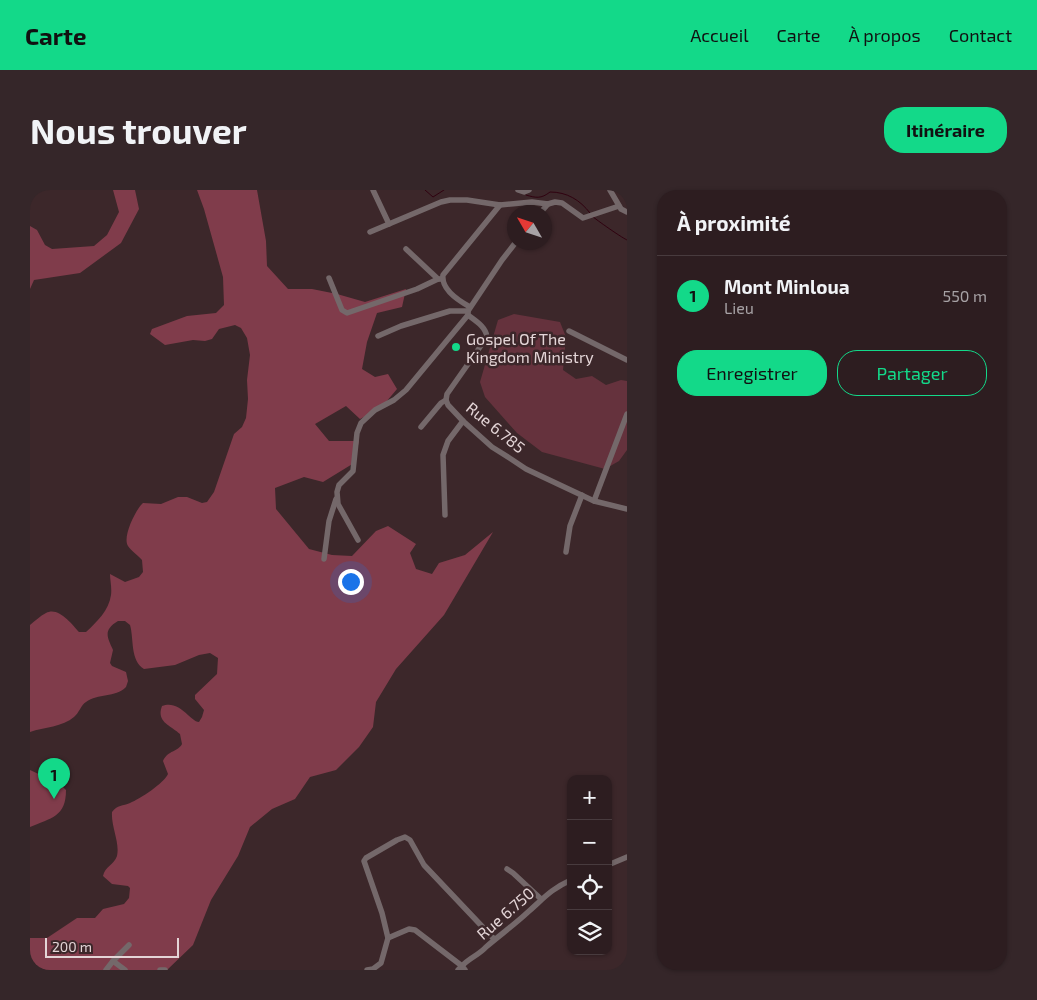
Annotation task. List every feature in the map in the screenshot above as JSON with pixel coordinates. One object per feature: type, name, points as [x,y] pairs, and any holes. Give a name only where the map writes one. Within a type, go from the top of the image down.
[{"type":"street","points":[[373,190],[389,224]]},
{"type":"street","points":[[518,190],[527,192],[529,190]]},
{"type":"street","points":[[610,190],[619,206],[627,212]]},
{"type":"street","points":[[370,232],[450,200],[466,200],[500,205],[532,202],[548,204],[555,202],[562,203],[583,218],[619,206]]},
{"type":"street","points":[[329,278],[342,310],[347,313],[417,289],[440,279],[500,205]]},
{"type":"street","points":[[406,249],[440,279],[469,311]]},
{"type":"street","points":[[324,559],[329,521],[339,485],[353,471],[357,432],[361,423],[375,410],[394,400],[406,390],[469,311],[510,250]]},
{"type":"street","points":[[378,336],[401,326],[450,310],[469,311]]},
{"type":"street","name":"Rue 6.785","points":[[469,311],[486,332],[487,337],[447,394],[446,400],[448,404],[492,447],[526,469],[594,501],[627,510]]},
{"type":"street","points":[[569,331],[627,360]]},
{"type":"street","points":[[421,427],[434,410],[446,400]]},
{"type":"street","points":[[594,501],[627,414]]},
{"type":"street","points":[[445,514],[443,454],[448,441],[463,420]]},
{"type":"street","points":[[566,552],[570,526],[582,494]]},
{"type":"street","points":[[336,499],[358,540]]},
{"type":"street","points":[[366,970],[373,969],[381,963],[388,938],[382,913],[364,861],[366,858],[405,837],[410,840],[424,866],[494,939]]},
{"type":"street","points":[[610,865],[627,857]]},
{"type":"street","points":[[506,868],[514,873],[541,899]]},
{"type":"street","name":"Rue 6.750","points":[[462,969],[467,960],[485,949],[494,939],[527,914],[554,888],[567,882]]},
{"type":"street","points":[[388,938],[409,929],[415,930],[462,969]]},
{"type":"street","points":[[106,970],[129,945]]},
{"type":"street","points":[[113,961],[125,970]]},
{"type":"street","points":[[160,970],[165,970]]},
{"type":"shaded area","points":[[113,190],[135,190],[139,209],[121,243],[80,273],[34,280],[30,289],[30,226],[37,230],[45,245],[52,249],[94,246],[107,235],[119,212]]},
{"type":"shaded area","points":[[197,190],[257,190],[266,241],[267,266],[288,289],[312,289],[365,302],[406,289],[402,307],[377,313],[367,342],[362,369],[375,377],[388,374],[397,389],[381,408],[360,419],[346,406],[315,424],[329,441],[359,441],[354,463],[323,482],[304,477],[275,488],[276,509],[309,549],[332,555],[352,556],[376,531],[388,526],[416,544],[410,553],[416,569],[432,574],[439,563],[465,555],[493,532],[444,615],[396,669],[376,702],[373,727],[359,747],[336,770],[310,777],[295,799],[272,809],[250,827],[238,856],[211,900],[193,945],[167,970],[30,970],[30,938],[47,938],[77,918],[95,918],[103,909],[124,904],[129,898],[130,888],[128,886],[112,884],[103,876],[114,862],[118,851],[112,812],[157,786],[168,774],[163,761],[165,757],[182,744],[180,734],[162,720],[162,706],[174,705],[199,722],[204,710],[195,699],[195,695],[217,674],[218,658],[210,653],[199,655],[175,665],[144,669],[136,661],[134,655],[130,625],[125,621],[118,621],[108,631],[108,637],[113,650],[110,663],[112,666],[126,672],[128,681],[126,687],[117,693],[96,697],[84,703],[74,717],[64,723],[30,732],[30,625],[51,611],[64,617],[79,632],[86,632],[108,606],[111,595],[110,574],[125,582],[139,577],[143,572],[142,560],[129,548],[127,542],[128,530],[140,506],[143,503],[161,504],[178,497],[187,497],[202,503],[207,502],[214,492],[234,434],[242,427],[246,418],[250,355],[247,338],[241,328],[235,325],[219,329],[212,339],[205,341],[193,340],[165,345],[150,334],[152,329],[187,316],[216,313],[224,305],[223,277]]},
{"type":"shaded area","points":[[514,314],[560,322],[566,337],[563,370],[576,379],[592,376],[606,385],[621,380],[627,381],[627,450],[619,461],[605,469],[542,452],[517,433],[485,397],[480,382],[498,320]]},
{"type":"shaded area","points":[[30,770],[60,784],[66,790],[63,806],[60,811],[51,818],[30,827]]},
{"type":"waterway","points":[[425,190],[433,197],[444,190]]},
{"type":"waterway","points":[[526,195],[538,197],[550,192],[562,193],[582,204],[590,213]]},
{"type":"waterway","points":[[592,216],[627,240]]},
{"type":"place","name":"Gospel Of The Kingdom Ministry","points":[[456,347]]},
{"type":"place","name":"Mont Minloua","points":[[54,799]]}]
